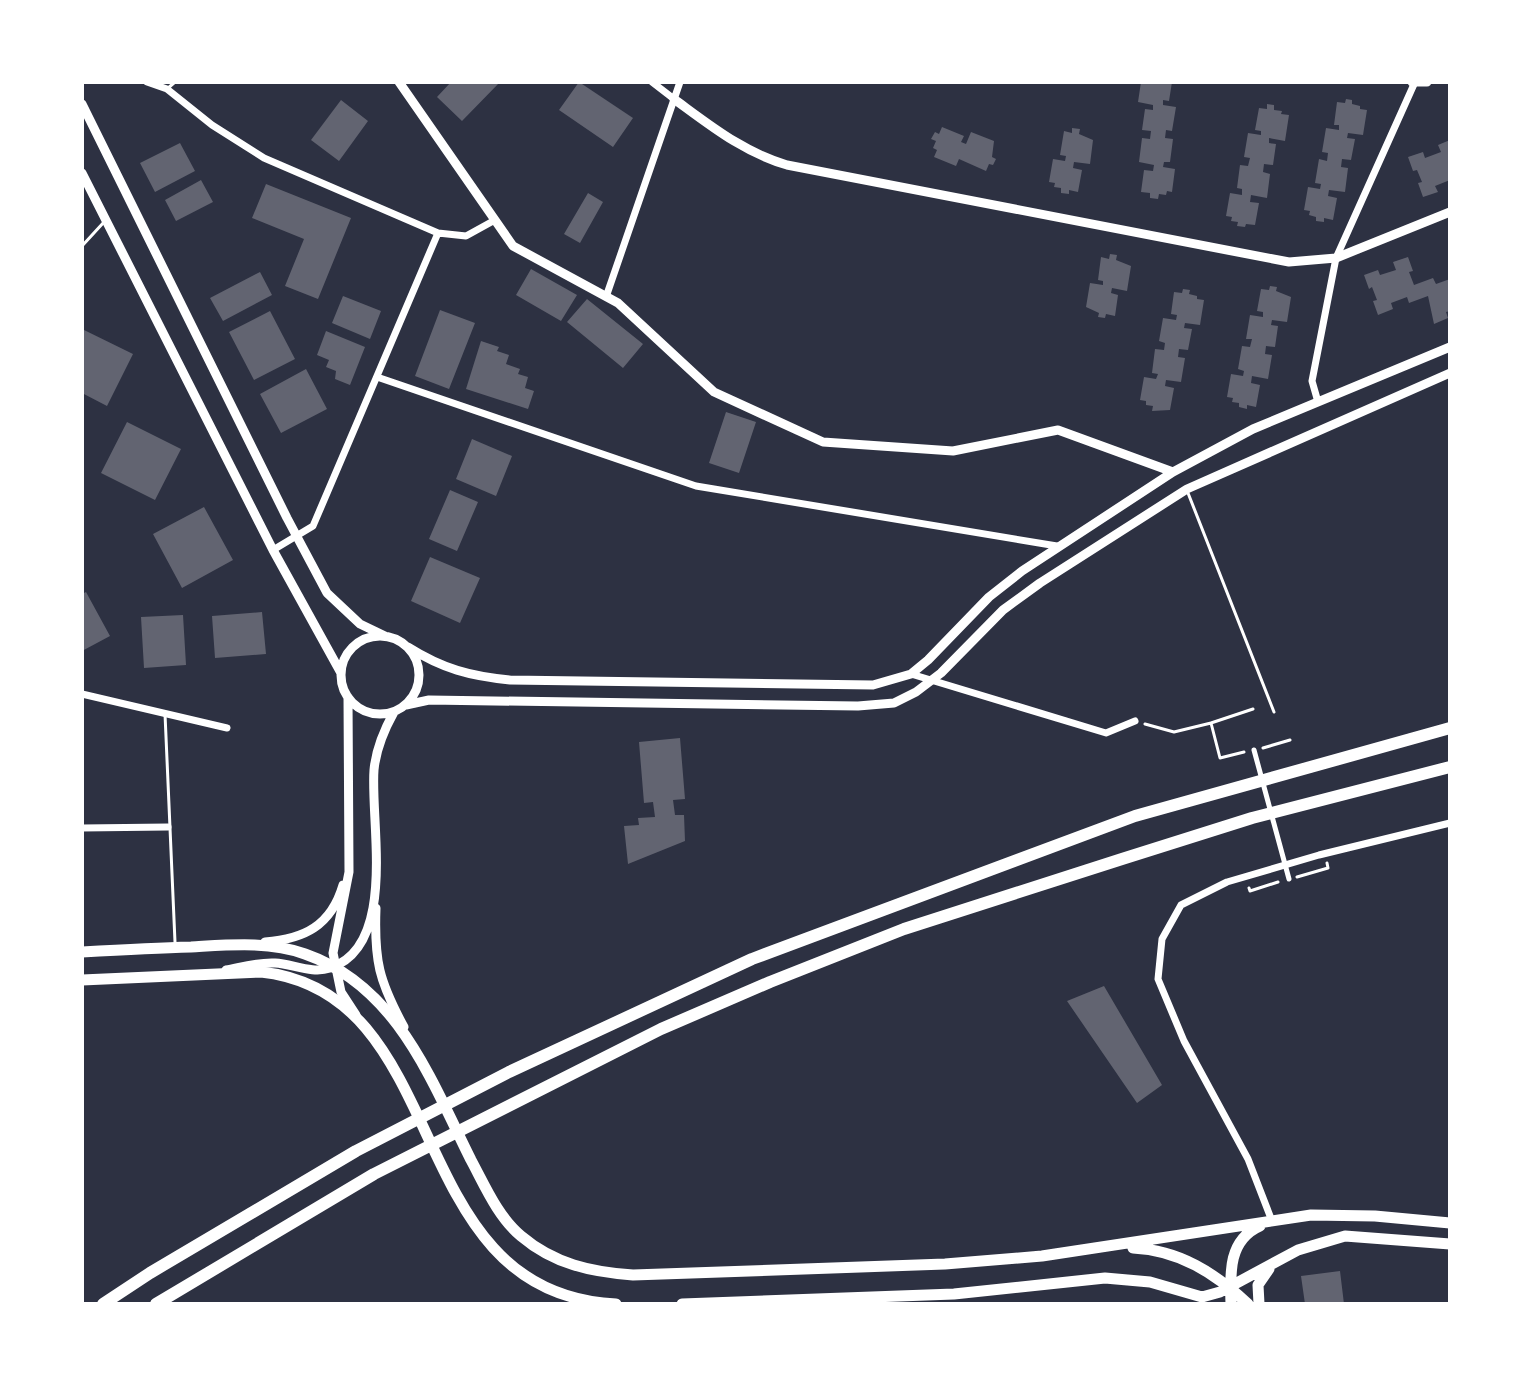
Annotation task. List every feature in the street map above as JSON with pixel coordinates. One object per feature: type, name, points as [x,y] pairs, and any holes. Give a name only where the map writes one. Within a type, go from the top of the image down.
[{"type":"highway","points":[[103,1304],[164,1264],[356,1151],[509,1072],[752,959],[1135,816],[1450,728]]},
{"type":"highway","points":[[156,1304],[374,1174],[661,1029],[770,982],[904,929],[1122,859],[1252,818],[1450,767]]},
{"type":"main road","points":[[82,952],[235,945],[286,948],[349,976],[378,1000],[413,1044],[487,1190],[519,1234],[577,1267],[602,1273],[633,1275],[945,1264],[1095,1249],[1272,1221],[1338,1214],[1450,1223]]},
{"type":"main road","points":[[82,980],[211,974],[282,975],[321,990],[341,1002],[356,1015],[385,1056],[464,1207],[494,1251],[533,1282],[577,1299],[616,1304]]},
{"type":"main road","points":[[1231,1304],[1230,1268],[1238,1245],[1255,1228],[1272,1221]]},
{"type":"main road","points":[[682,1304],[850,1301],[1105,1278],[1130,1279],[1202,1297],[1230,1287],[1281,1258],[1319,1242],[1345,1236],[1450,1244]]},
{"type":"main road","points":[[1095,1249],[1144,1249],[1177,1256],[1209,1271],[1248,1304]]},
{"type":"main road","points":[[1259,1304],[1258,1285],[1265,1273],[1281,1258]]},
{"type":"main road","points":[[1165,1287],[1195,1304]]},
{"type":"street","points":[[147,82],[167,89],[212,125],[264,158],[438,233],[466,236],[495,220]]},
{"type":"street","points":[[652,82],[732,142],[759,157],[787,165],[1289,262],[1336,258],[1450,212]]},
{"type":"street","points":[[606,297],[680,82]]},
{"type":"street","points":[[1318,402],[1312,381],[1336,258],[1414,82],[1427,82]]},
{"type":"street","points":[[402,83],[513,246],[618,303],[714,392],[823,442],[953,451],[1058,430],[1173,472]]},
{"type":"street","points":[[82,104],[327,593],[360,624],[398,640],[447,669],[478,677],[873,685],[911,674],[989,597],[1057,546],[1173,472],[1224,443],[1450,347]]},
{"type":"street","points":[[82,173],[273,550],[341,673]]},
{"type":"street","points":[[273,550],[313,526],[438,233]]},
{"type":"street","points":[[385,636],[360,641],[350,649],[341,673],[342,686],[348,697],[368,713],[394,712],[406,705],[429,700],[882,706],[906,698],[932,680],[1003,610],[1040,583],[1187,489],[1450,373]]},
{"type":"street","points":[[377,377],[696,486],[1057,546]]},
{"type":"street","points":[[406,705],[414,696],[420,671],[408,647]]},
{"type":"street","points":[[911,674],[1106,733],[1135,721]]},
{"type":"street","points":[[82,694],[227,728]]},
{"type":"street","points":[[348,697],[348,885],[334,942],[334,967],[341,992],[356,1015]]},
{"type":"street","points":[[394,712],[378,747],[374,767],[377,963],[386,994],[413,1044]]},
{"type":"street","points":[[1254,750],[1289,879]]},
{"type":"street","points":[[1272,1221],[1248,1159],[1184,1041],[1158,979],[1162,939],[1181,905],[1227,882],[1319,855],[1450,823]]},
{"type":"street","points":[[82,828],[168,827]]},
{"type":"street","points":[[235,945],[297,938],[323,921],[341,894],[348,854]]},
{"type":"street","points":[[211,974],[259,964],[283,964],[318,971],[334,967],[352,954],[362,937],[377,883]]},
{"type":"lane","points":[[167,89],[175,82]]},
{"type":"lane","points":[[82,246],[106,220]]},
{"type":"lane","points":[[1187,489],[1274,712]]},
{"type":"lane","points":[[165,714],[175,948]]},
{"type":"path","points":[[1135,721],[1174,732],[1253,709]]},
{"type":"path","points":[[1211,723],[1220,758]]},
{"type":"path","points":[[1250,891],[1328,868]]},
{"type":"building","points":[[451,82],[500,82],[462,121],[437,97]]},
{"type":"building","points":[[579,82],[633,118],[613,147],[559,110]]},
{"type":"building","points":[[1141,82],[1172,82],[1169,101],[1163,100],[1163,105],[1176,107],[1172,131],[1166,130],[1165,138],[1173,139],[1170,162],[1164,162],[1163,167],[1175,169],[1172,192],[1159,194],[1158,199],[1150,198],[1150,193],[1141,192],[1144,170],[1153,171],[1154,165],[1139,162],[1142,138],[1150,139],[1151,131],[1142,130],[1145,109],[1153,110],[1153,105],[1138,102]]},
{"type":"building","points":[[1346,99],[1367,110],[1363,135],[1348,133],[1347,138],[1355,139],[1351,160],[1342,159],[1341,167],[1348,168],[1345,192],[1329,190],[1328,196],[1337,198],[1333,220],[1324,218],[1324,222],[1316,221],[1316,217],[1309,215],[1310,211],[1304,210],[1308,187],[1320,189],[1321,184],[1315,183],[1319,159],[1327,161],[1328,153],[1322,152],[1326,128],[1339,130],[1339,125],[1334,125],[1337,102],[1345,103]]},
{"type":"building","points":[[341,100],[368,121],[339,161],[311,140]]},
{"type":"building","points":[[1267,104],[1274,105],[1274,110],[1282,111],[1281,114],[1289,115],[1285,141],[1269,138],[1269,143],[1276,144],[1273,165],[1264,164],[1263,172],[1270,174],[1267,198],[1251,195],[1250,202],[1259,203],[1255,225],[1237,226],[1238,222],[1226,216],[1230,193],[1242,195],[1242,189],[1237,188],[1240,165],[1248,166],[1250,158],[1244,157],[1248,133],[1261,135],[1261,131],[1255,130],[1259,108],[1267,109]]},
{"type":"building","points":[[942,127],[964,136],[961,142],[966,144],[971,132],[994,141],[992,157],[996,159],[993,165],[989,164],[986,171],[959,159],[956,166],[934,157],[936,141],[931,139],[935,132],[939,134]]},
{"type":"building","points":[[1072,128],[1080,129],[1079,134],[1093,140],[1090,164],[1074,162],[1073,168],[1082,170],[1078,192],[1069,190],[1069,194],[1061,193],[1061,188],[1049,182],[1053,159],[1065,161],[1066,156],[1060,155],[1064,131],[1072,133]]},
{"type":"building","points":[[1450,140],[1450,180],[1435,186],[1438,192],[1423,197],[1418,183],[1422,182],[1417,170],[1413,171],[1408,157],[1423,152],[1425,158],[1441,152],[1438,145]]},
{"type":"building","points":[[180,143],[195,171],[155,192],[140,163]]},
{"type":"building","points":[[201,180],[213,202],[176,221],[165,200]]},
{"type":"building","points":[[266,184],[351,218],[318,299],[285,286],[304,239],[252,218]]},
{"type":"building","points":[[588,193],[603,202],[580,243],[564,234]]},
{"type":"building","points":[[1110,254],[1117,255],[1116,260],[1131,266],[1127,291],[1112,288],[1111,293],[1118,295],[1115,316],[1106,314],[1105,318],[1098,317],[1099,313],[1086,307],[1090,283],[1103,285],[1103,281],[1098,280],[1101,257],[1109,259]]},
{"type":"building","points":[[1408,257],[1414,285],[1433,278],[1436,284],[1450,279],[1448,318],[1434,324],[1428,296],[1409,303],[1407,297],[1391,303],[1393,309],[1378,315],[1373,301],[1377,300],[1364,275],[1378,270],[1380,275],[1396,270],[1393,262]]},
{"type":"building","points":[[531,269],[577,295],[561,321],[516,295]]},
{"type":"building","points":[[260,272],[272,295],[223,321],[210,298]]},
{"type":"building","points":[[1270,286],[1291,297],[1287,322],[1272,320],[1271,325],[1278,326],[1275,347],[1266,346],[1265,354],[1272,355],[1268,379],[1252,376],[1251,383],[1260,385],[1256,407],[1247,405],[1247,409],[1239,407],[1239,403],[1232,402],[1233,398],[1227,397],[1231,374],[1243,376],[1244,371],[1238,369],[1242,346],[1250,347],[1252,339],[1246,339],[1250,315],[1263,317],[1263,312],[1257,311],[1261,289],[1269,290]]},
{"type":"building","points":[[1183,289],[1204,300],[1200,325],[1185,323],[1184,328],[1192,329],[1188,350],[1179,349],[1178,357],[1185,358],[1181,382],[1166,380],[1165,386],[1174,388],[1170,410],[1152,411],[1153,406],[1140,400],[1144,377],[1156,379],[1158,374],[1152,373],[1155,349],[1164,350],[1165,343],[1159,341],[1163,318],[1176,320],[1177,315],[1171,314],[1174,292],[1182,293]]},
{"type":"building","points":[[343,296],[381,311],[370,339],[332,323]]},
{"type":"building","points":[[587,299],[643,344],[623,368],[567,322]]},
{"type":"building","points":[[440,310],[475,323],[449,389],[415,376]]},
{"type":"building","points":[[270,311],[295,359],[254,380],[229,332]]},
{"type":"building","points":[[82,329],[133,354],[107,406],[82,393]]},
{"type":"building","points":[[326,331],[365,347],[350,385],[335,379],[336,371],[326,367],[329,360],[317,355]]},
{"type":"building","points":[[481,341],[499,347],[497,351],[509,355],[506,364],[520,369],[518,374],[528,377],[525,388],[534,391],[528,409],[466,389]]},
{"type":"building","points":[[306,369],[327,409],[281,433],[260,394]]},
{"type":"building","points":[[726,412],[756,422],[739,473],[709,463]]},
{"type":"building","points":[[127,422],[181,449],[155,500],[101,473]]},
{"type":"building","points":[[472,439],[512,456],[496,496],[456,479]]},
{"type":"building","points":[[450,490],[478,502],[457,551],[429,539]]},
{"type":"building","points":[[204,507],[233,560],[182,588],[153,534]]},
{"type":"building","points":[[430,557],[480,578],[460,623],[411,601]]},
{"type":"building","points":[[86,592],[110,636],[82,651],[82,594]]},
{"type":"building","points":[[262,612],[266,654],[215,658],[212,616]]},
{"type":"building","points":[[183,615],[186,665],[144,668],[141,617]]},
{"type":"building","points":[[680,738],[685,799],[673,800],[675,815],[684,815],[685,841],[628,864],[624,826],[639,825],[638,818],[655,817],[653,802],[644,803],[639,742]]},
{"type":"building","points":[[1104,986],[1162,1085],[1137,1103],[1067,1001]]},
{"type":"building","points":[[1340,1271],[1344,1304],[1305,1304],[1301,1276]]}]
